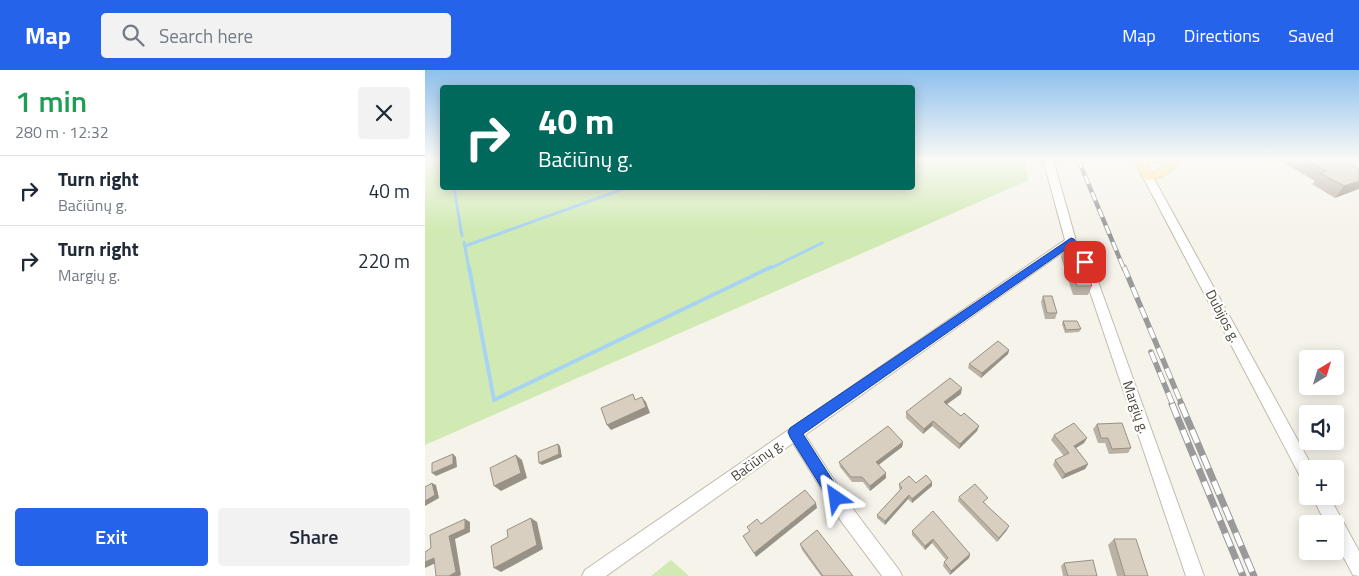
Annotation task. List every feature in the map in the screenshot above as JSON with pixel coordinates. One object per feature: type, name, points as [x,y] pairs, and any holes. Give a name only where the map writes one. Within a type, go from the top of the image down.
[{"type":"street","name":"Margių g.","points":[[1055,183],[1071,242],[1085,262],[1195,576]]},
{"type":"street","name":"Dubijos g.","points":[[1152,183],[1300,460]]},
{"type":"street","name":"Bačiūnų g.","points":[[591,576],[795,432],[1071,242]]},
{"type":"street","points":[[795,432],[847,515],[893,576]]},
{"type":"street","points":[[1344,541],[1359,569]]},
{"type":"green space","points":[[425,183],[440,183],[440,190],[915,190],[915,183],[1023,183],[425,445]]},
{"type":"green space","points":[[671,560],[689,576],[651,576]]},
{"type":"building","points":[[1338,183],[1354,183],[1344,186]]},
{"type":"building","points":[[1064,248],[1077,248],[1092,286],[1077,286]]},
{"type":"building","points":[[1043,296],[1052,296],[1057,313],[1047,313]]},
{"type":"building","points":[[1063,321],[1077,321],[1081,329],[1066,330]]},
{"type":"building","points":[[998,341],[1009,350],[982,373],[969,364]]},
{"type":"building","points":[[950,378],[962,388],[944,402],[961,416],[964,413],[979,426],[960,444],[933,421],[924,429],[906,412]]},
{"type":"building","points":[[633,394],[635,400],[642,397],[646,407],[607,425],[601,408]]},
{"type":"building","points":[[1074,423],[1087,438],[1074,446],[1088,464],[1065,474],[1055,460],[1069,453],[1054,435]]},
{"type":"building","points":[[1122,423],[1131,448],[1112,449],[1108,438],[1101,438],[1097,424]]},
{"type":"building","points":[[888,426],[903,442],[876,462],[886,473],[870,486],[862,477],[851,477],[839,462]]},
{"type":"building","points":[[558,444],[559,454],[539,463],[538,452]]},
{"type":"building","points":[[453,454],[453,464],[432,473],[432,463]]},
{"type":"building","points":[[516,455],[521,473],[494,486],[490,468]]},
{"type":"building","points":[[926,475],[932,482],[912,499],[909,495],[885,521],[877,515],[902,488],[899,484],[909,476],[916,483]]},
{"type":"building","points":[[432,483],[435,495],[425,501],[425,487]]},
{"type":"building","points":[[975,484],[988,498],[983,502],[1009,526],[999,538],[959,497]]},
{"type":"building","points":[[805,490],[816,503],[754,553],[743,536],[750,531],[747,527],[757,519],[761,524]]},
{"type":"building","points":[[933,511],[970,554],[951,571],[944,562],[948,558],[933,539],[925,546],[912,531]]},
{"type":"building","points":[[531,518],[537,545],[494,568],[491,546],[508,537],[507,530]]},
{"type":"building","points":[[465,519],[465,529],[449,536],[456,572],[449,576],[436,576],[434,558],[425,562],[425,552],[431,548],[430,535]]},
{"type":"building","points":[[817,530],[853,576],[823,576],[800,544]]},
{"type":"building","points":[[1114,539],[1136,539],[1148,576],[1125,576]]},
{"type":"building","points":[[1093,560],[1097,576],[1068,576],[1064,563]]},
{"type":"waterway","points":[[454,190],[462,236]]},
{"type":"waterway","points":[[465,246],[620,190]]},
{"type":"waterway","points":[[464,242],[469,269]]},
{"type":"waterway","points":[[769,269],[822,243]]},
{"type":"waterway","points":[[469,267],[494,400],[771,267]]},
{"type":"railway","points":[[1088,183],[1124,269]]},
{"type":"railway","points":[[1124,267],[1182,405]]},
{"type":"railway","points":[[1151,352],[1173,405]]},
{"type":"railway","points":[[1172,404],[1243,576]]},
{"type":"railway","points":[[1181,404],[1254,576]]},
{"type":"route","points":[[836,498],[795,432],[1071,242],[1085,262]]}]
